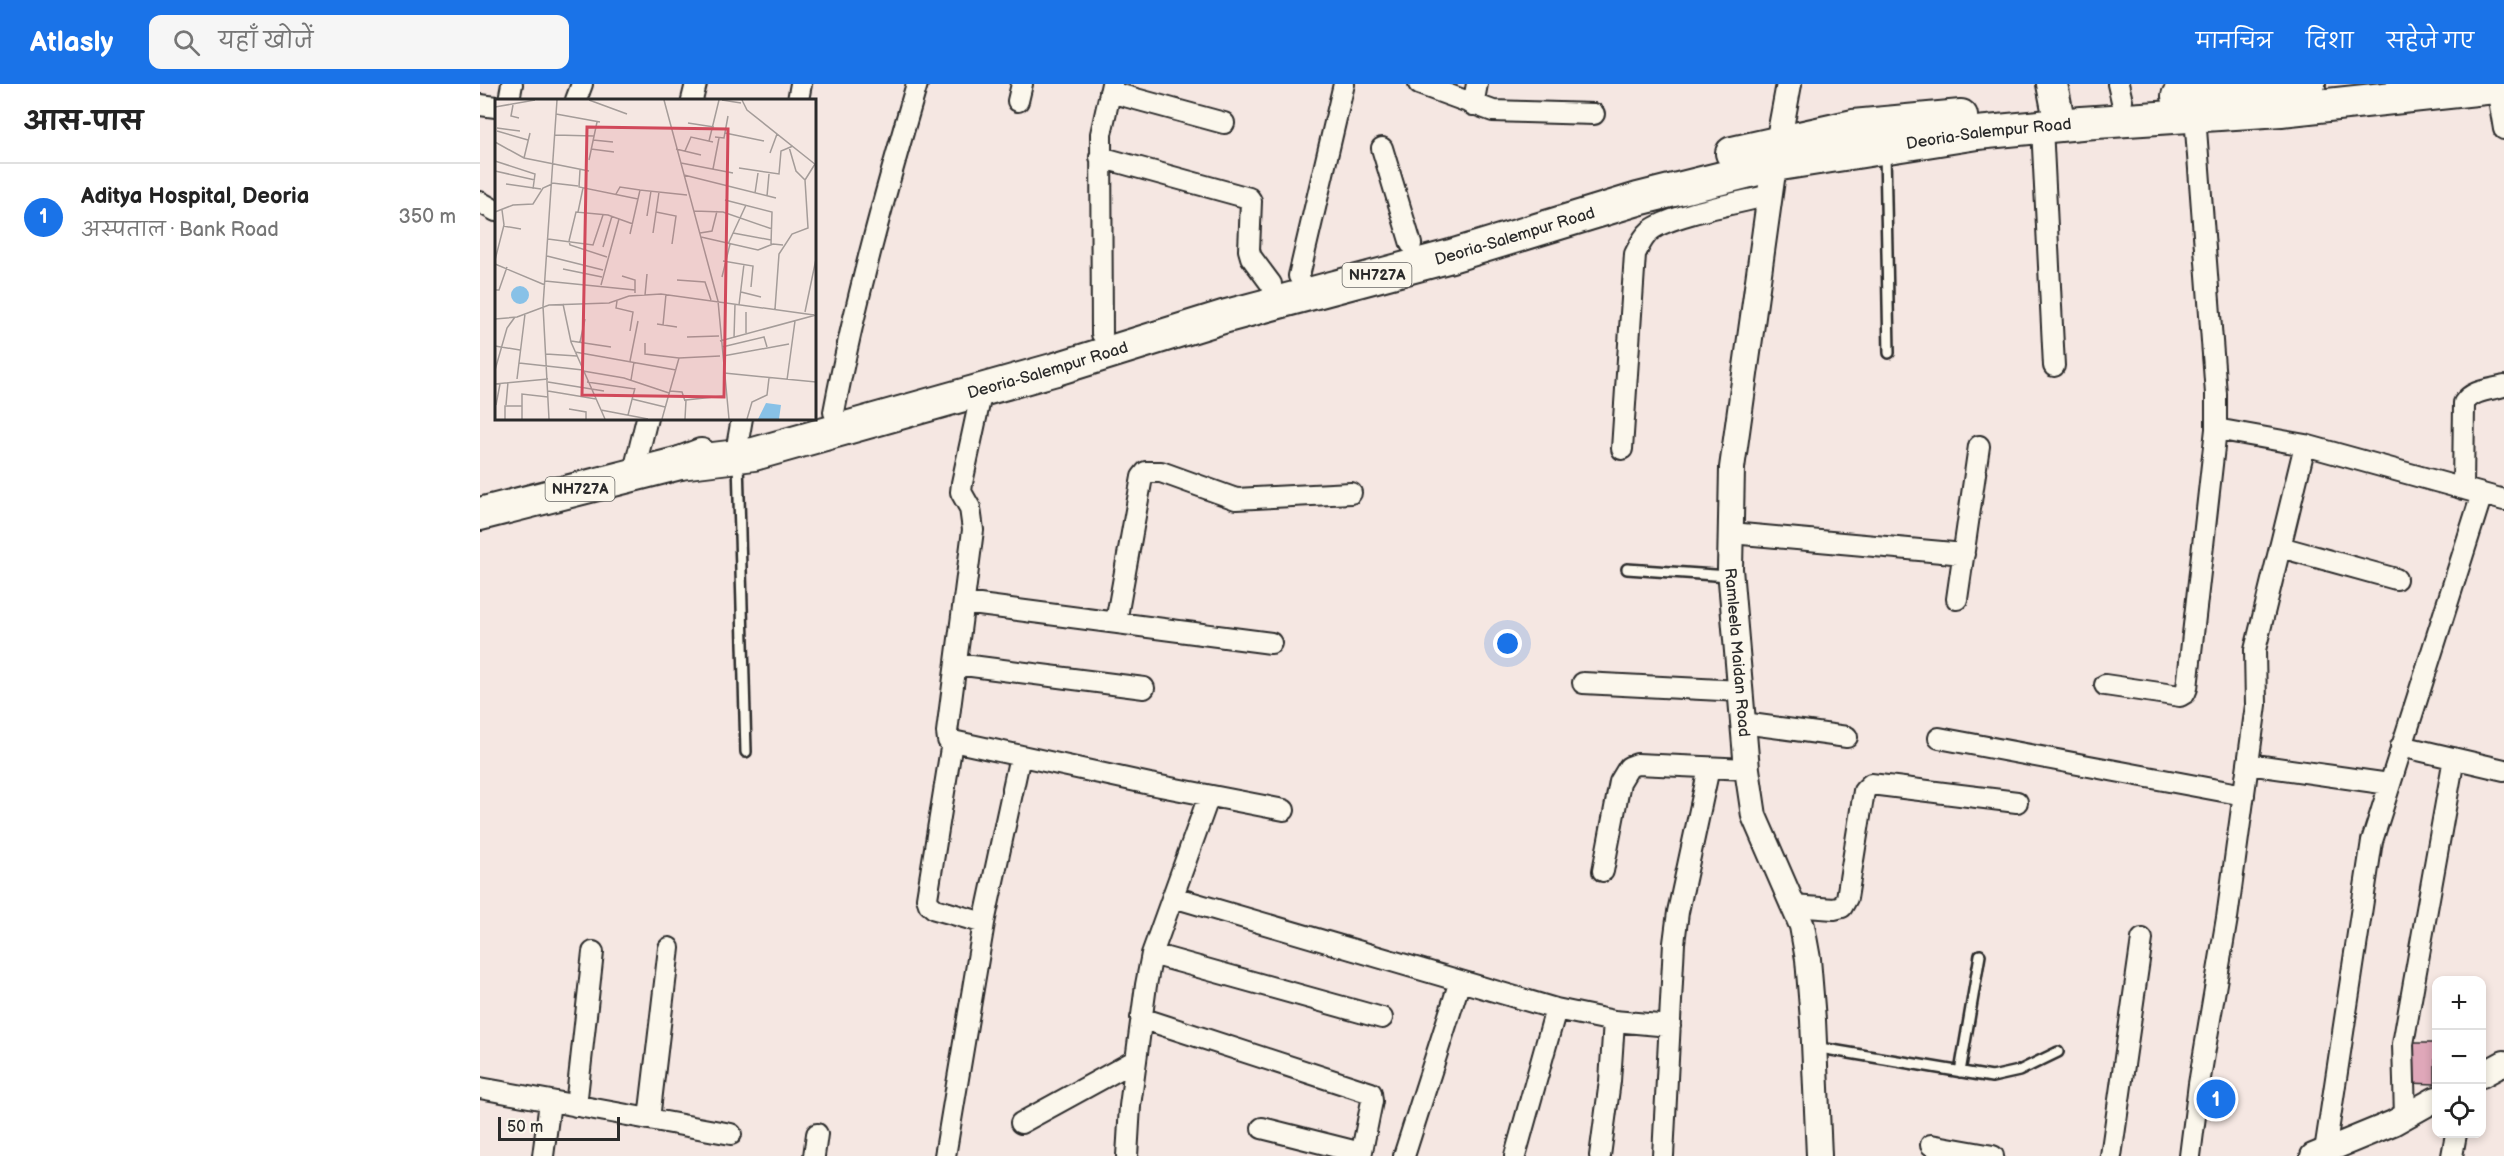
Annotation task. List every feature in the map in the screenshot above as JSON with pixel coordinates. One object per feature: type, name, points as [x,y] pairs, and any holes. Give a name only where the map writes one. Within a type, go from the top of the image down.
[{"type":"highway","name":"Deoria-Salempur Road","points":[[820,416],[1715,157],[1774,167],[1853,126],[2191,98],[2309,84]]},
{"type":"highway","name":"Deoria-Salempur Road","points":[[739,439],[754,454],[982,390],[1223,316],[1451,255],[1638,199],[1774,167],[1977,134],[2120,93],[2191,98],[2281,110],[2500,87]]},
{"type":"highway","name":"Deoria-Salempur Road","points":[[633,475],[680,463],[739,439],[806,420]]},
{"type":"highway","name":"NH727A","points":[[480,514],[633,475]]},
{"type":"street","points":[[509,99],[512,84]]},
{"type":"street","points":[[576,99],[582,84]]},
{"type":"street","points":[[692,99],[696,84]]},
{"type":"street","points":[[798,99],[801,84]]},
{"type":"street","points":[[820,416],[847,342],[882,204],[917,84]]},
{"type":"street","points":[[1100,157],[1249,198],[1251,201],[1249,250],[1251,257],[1285,280],[1344,84]]},
{"type":"street","points":[[1419,84],[1493,111],[1594,114]]},
{"type":"street","points":[[1473,105],[1477,84]]},
{"type":"street","name":"Ramleela Maidan Road","points":[[1789,84],[1774,167],[1732,468],[1731,577],[1747,769],[1754,816],[1802,926],[1808,959],[1815,1047],[1819,1156]]},
{"type":"street","points":[[2500,87],[2504,129]]},
{"type":"street","points":[[1102,334],[1100,157],[1103,118],[1111,88],[1224,123]]},
{"type":"street","points":[[2105,685],[2180,696],[2185,693],[2216,429],[2216,394],[2191,98]]},
{"type":"street","points":[[480,105],[495,107]]},
{"type":"street","points":[[2054,366],[2063,108]]},
{"type":"street","points":[[1382,148],[1410,244]]},
{"type":"street","points":[[1622,449],[1635,255],[1640,243],[1651,230],[1679,218],[1774,167]]},
{"type":"street","points":[[480,202],[495,210]]},
{"type":"street","points":[[2318,1154],[2372,841],[2473,492],[2464,403],[2475,393],[2504,386]]},
{"type":"street","points":[[982,390],[962,483],[962,492],[970,508],[972,520],[947,732],[948,740],[1284,810]]},
{"type":"street","points":[[633,475],[647,420]]},
{"type":"street","points":[[2216,429],[2305,445],[2504,500]]},
{"type":"street","points":[[2190,1156],[2256,705],[2255,650],[2305,445]]},
{"type":"street","points":[[1957,598],[1979,446]]},
{"type":"street","points":[[1116,622],[1142,477],[1146,472],[1161,472],[1236,499],[1351,493]]},
{"type":"street","points":[[480,502],[518,504]]},
{"type":"street","points":[[480,527],[518,504]]},
{"type":"street","points":[[1731,533],[1964,554]]},
{"type":"street","points":[[2280,547],[2396,579]]},
{"type":"street","points":[[964,603],[1270,643]]},
{"type":"street","points":[[956,664],[1143,688]]},
{"type":"street","points":[[1583,683],[1741,691]]},
{"type":"street","points":[[1743,723],[1847,737]]},
{"type":"street","points":[[1939,738],[2244,795]]},
{"type":"street","points":[[952,742],[927,898],[935,909],[984,923]]},
{"type":"street","points":[[2401,746],[2504,770]]},
{"type":"street","points":[[945,1156],[984,923],[1020,756]]},
{"type":"street","points":[[2405,1116],[2403,1044],[2454,758]]},
{"type":"street","points":[[1603,870],[1620,782],[1629,767],[1637,764],[1747,769]]},
{"type":"street","points":[[2248,764],[2389,784]]},
{"type":"street","points":[[1663,1156],[1674,944],[1678,912],[1709,768]]},
{"type":"street","points":[[1793,906],[1834,909],[1842,907],[1847,898],[1864,791],[1871,784],[2017,802]]},
{"type":"street","points":[[1127,1156],[1136,1060],[1152,954],[1209,796]]},
{"type":"street","points":[[1173,897],[1556,1009],[1614,1021],[1670,1026]]},
{"type":"street","points":[[2111,1156],[2142,939]]},
{"type":"street","points":[[649,1119],[669,948]]},
{"type":"street","points":[[576,1106],[593,952]]},
{"type":"street","points":[[1152,954],[1382,1018]]},
{"type":"street","points":[[1404,1156],[1460,981]]},
{"type":"street","points":[[1515,1156],[1556,1009]]},
{"type":"street","points":[[1142,1018],[1371,1092],[1372,1101],[1361,1155],[1262,1128]]},
{"type":"street","points":[[1600,1156],[1610,1081],[1614,1021]]},
{"type":"street","points":[[1021,1123],[1136,1060]]},
{"type":"street","points":[[2486,1072],[2504,1063]]},
{"type":"street","points":[[480,1088],[731,1134]]},
{"type":"street","points":[[543,1156],[550,1101]]},
{"type":"street","points":[[2318,1154],[2405,1116],[2432,1101]]},
{"type":"street","points":[[814,1156],[817,1134]]},
{"type":"street","points":[[2452,1156],[2455,1138]]},
{"type":"street","points":[[1931,1145],[1993,1156]]},
{"type":"lane","points":[[1884,148],[1889,353]]},
{"type":"lane","points":[[739,439],[746,752]]},
{"type":"lane","points":[[1627,569],[1731,577]]},
{"type":"lane","points":[[1960,1072],[1980,955]]},
{"type":"lane","points":[[1815,1047],[1992,1077],[2007,1075],[2058,1053]]},
{"type":"building","points":[[2410,1043],[2432,1043],[2432,1084],[2409,1083]]},
{"type":"building","points":[[2201,1086],[2233,1089],[2231,1112],[2199,1109]]},
{"type":"place","name":"Aditya Hospital, Deoria","points":[[2216,1099]]}]
